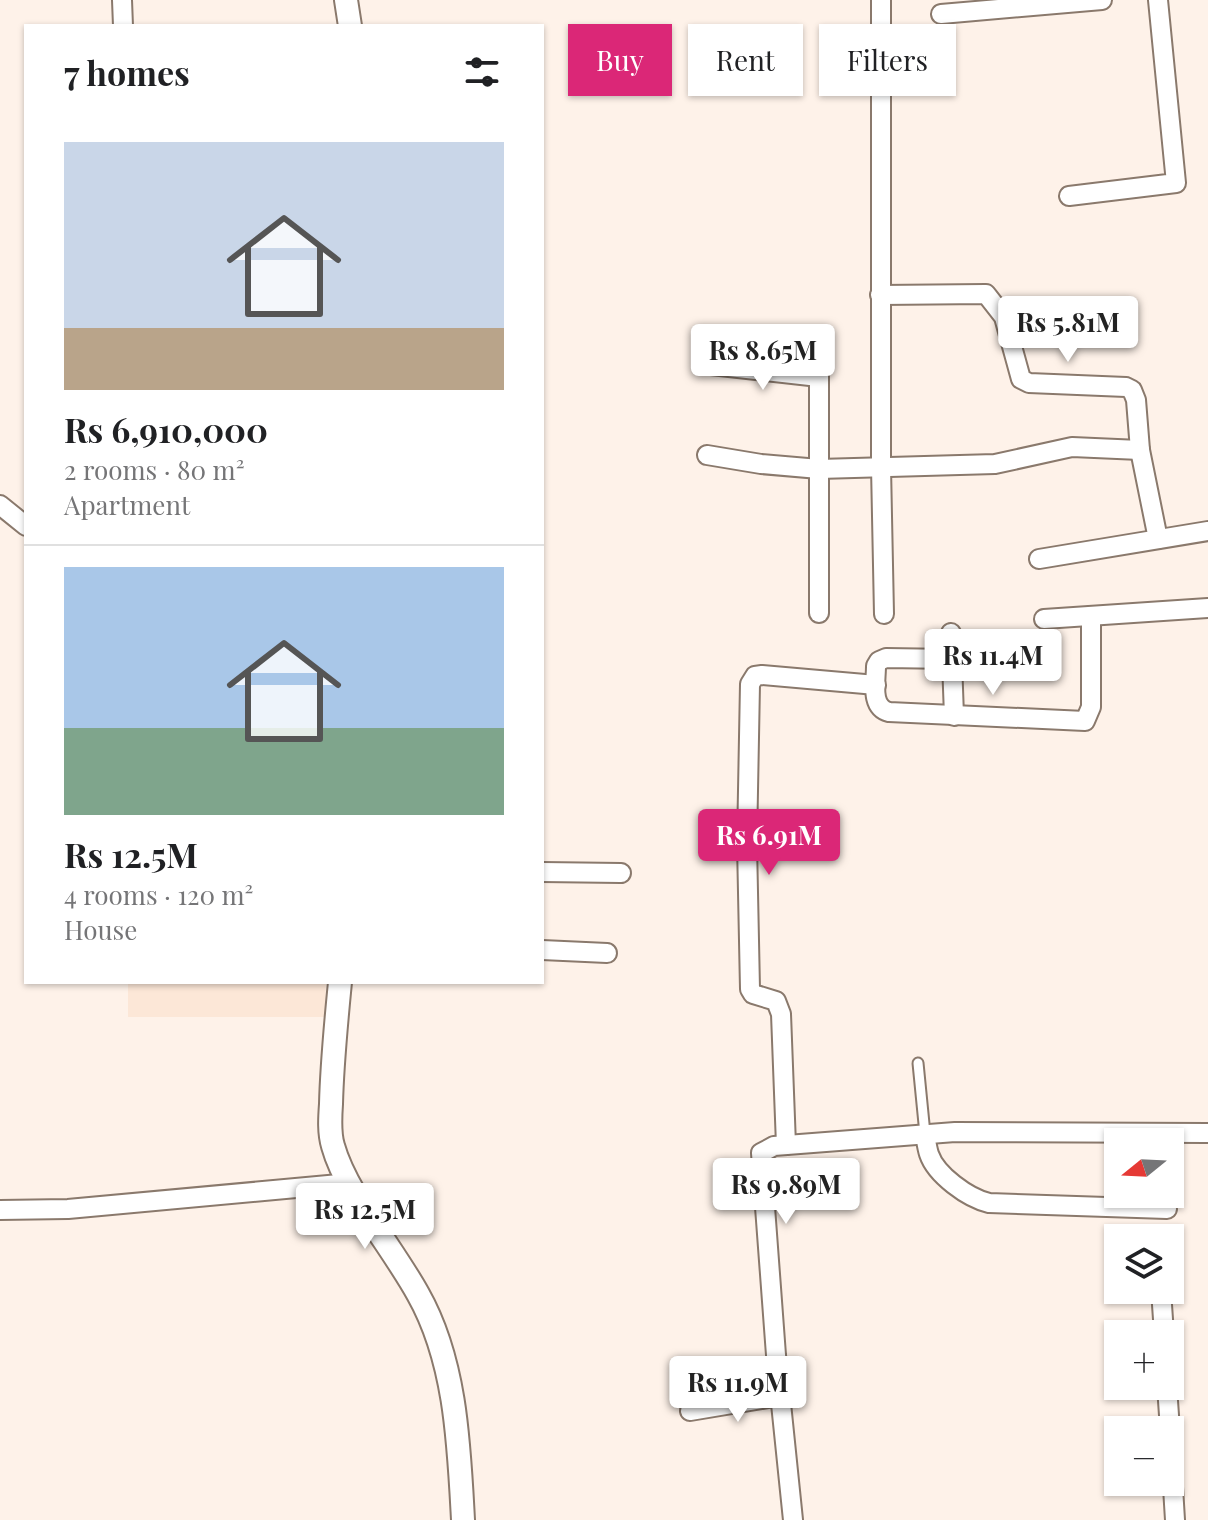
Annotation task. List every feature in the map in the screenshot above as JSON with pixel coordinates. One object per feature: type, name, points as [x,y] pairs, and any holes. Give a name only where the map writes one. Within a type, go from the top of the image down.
[{"type":"street","points":[[122,0],[123,24]]},
{"type":"street","points":[[346,0],[350,24]]},
{"type":"street","points":[[881,0],[880,295],[884,614]]},
{"type":"street","points":[[941,14],[1102,0]]},
{"type":"street","points":[[1069,196],[1176,183],[1158,0]]},
{"type":"street","points":[[880,295],[986,294],[1004,317],[1021,379],[1029,383],[1126,387],[1132,390],[1136,400],[1140,450],[1158,539]]},
{"type":"street","points":[[819,345],[819,613]]},
{"type":"street","points":[[711,365],[819,377]]},
{"type":"street","points":[[707,455],[819,469],[995,464],[1072,447],[1140,450]]},
{"type":"street","points":[[0,505],[24,524]]},
{"type":"street","points":[[1039,559],[1208,531]]},
{"type":"street","points":[[1044,619],[1208,608]]},
{"type":"street","points":[[952,659],[886,658],[879,661],[876,666],[876,705],[880,710],[954,716],[1085,721],[1091,707],[1091,616]]},
{"type":"street","points":[[951,633],[954,716]]},
{"type":"street","points":[[786,1145],[781,1014],[776,1001],[753,994],[750,989],[747,844],[750,684],[755,676],[762,675],[876,685]]},
{"type":"street","points":[[544,872],[621,873]]},
{"type":"street","points":[[544,950],[607,953]]},
{"type":"street","points":[[340,984],[332,1076],[332,1145],[350,1183],[420,1296],[431,1322],[453,1403],[459,1445],[463,1520]]},
{"type":"street","points":[[793,1520],[761,1153],[786,1145],[925,1134],[1014,1131],[1208,1133]]},
{"type":"street","points":[[925,1134],[935,1165],[975,1200],[1167,1209]]},
{"type":"street","points":[[0,1210],[68,1209],[350,1183]]},
{"type":"street","points":[[690,1411],[780,1396]]},
{"type":"street","points":[[1174,1496],[1175,1520]]},
{"type":"lane","points":[[918,1063],[925,1134]]},
{"type":"shaded area","points":[[128,984],[326,984],[325,1017],[128,1017]]}]
